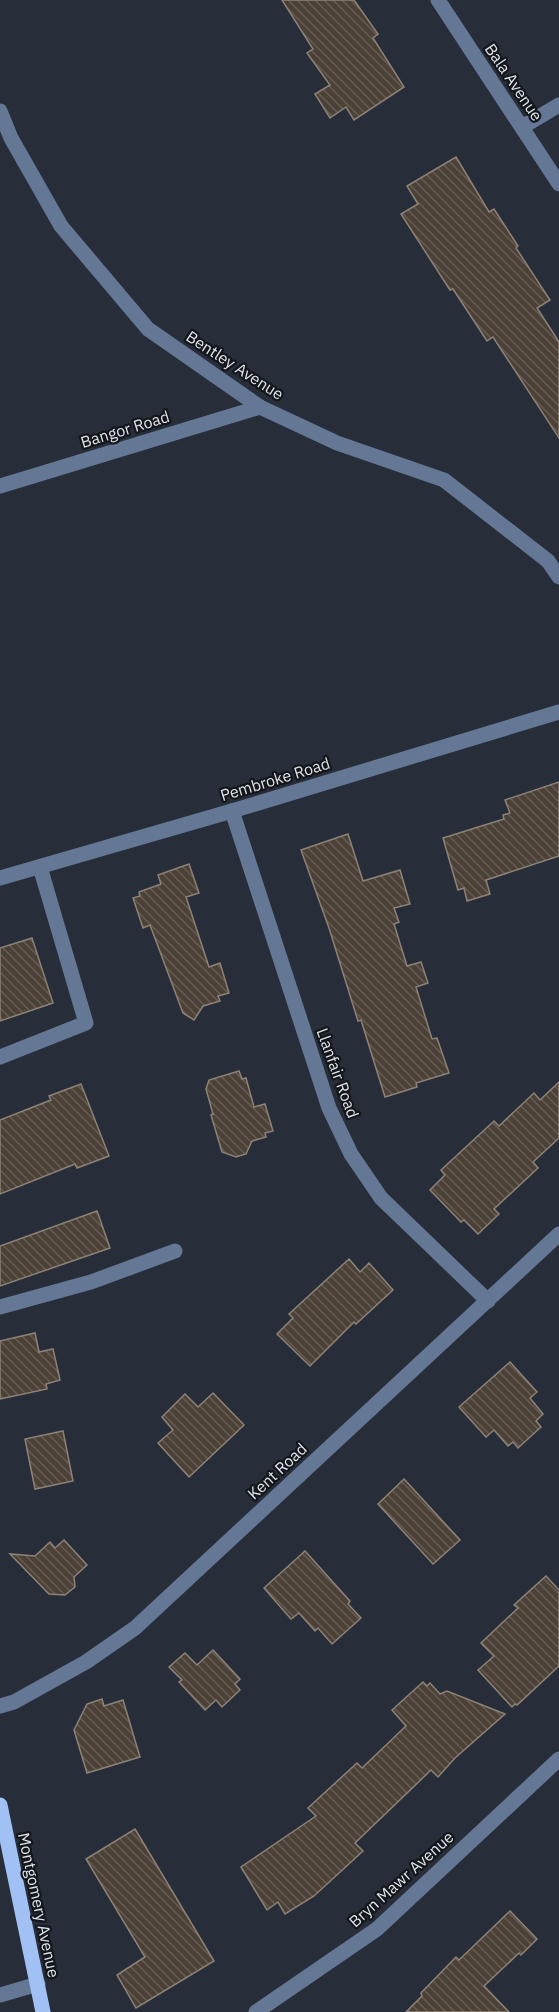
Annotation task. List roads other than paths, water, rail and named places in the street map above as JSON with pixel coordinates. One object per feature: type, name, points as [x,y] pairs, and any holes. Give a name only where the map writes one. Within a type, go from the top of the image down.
[{"type":"main road","name":"Montgomery Avenue","points":[[0,1805],[43,2012]]},
{"type":"street","name":"Bala Avenue","points":[[438,0],[559,184]]},
{"type":"street","points":[[522,127],[559,105]]},
{"type":"street","name":"Bentley Avenue","points":[[0,111],[5,139],[61,226],[148,329],[260,407],[337,443],[444,480],[548,561],[559,577]]},
{"type":"street","name":"Bangor Road","points":[[0,486],[260,407]]},
{"type":"street","name":"Pembroke Road","points":[[0,878],[232,811],[559,712]]},
{"type":"street","name":"Llanfair Road","points":[[232,811],[329,1108],[351,1154],[381,1198],[488,1301]]},
{"type":"street","points":[[0,1058],[86,1023],[40,867]]},
{"type":"street","name":"Kent Road","points":[[0,1706],[14,1702],[86,1662],[135,1628],[559,1234]]},
{"type":"street","points":[[0,1307],[91,1282],[176,1251]]},
{"type":"street","name":"Bryn Mawr Avenue","points":[[256,2012],[377,1929],[559,1759]]},
{"type":"street","points":[[0,1995],[38,1984]]}]
